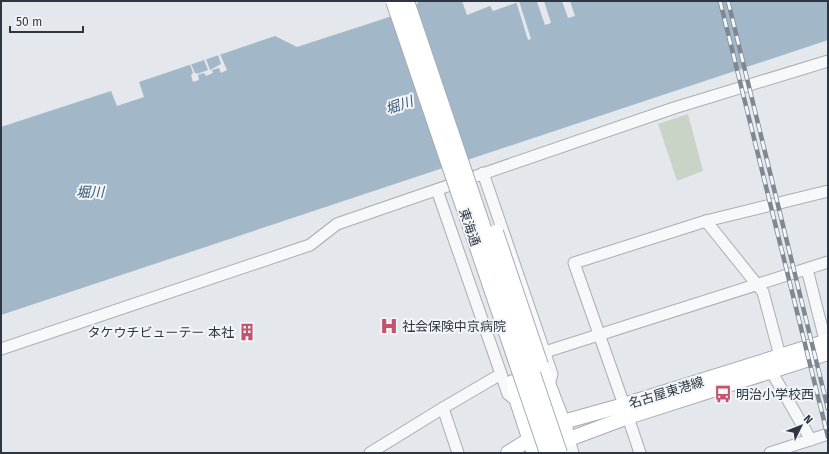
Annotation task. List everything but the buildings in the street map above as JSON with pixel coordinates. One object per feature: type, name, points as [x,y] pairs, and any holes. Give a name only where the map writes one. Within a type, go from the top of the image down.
[{"type":"main road","points":[[402,7],[424,25],[543,358],[549,385],[569,439]]},
{"type":"main road","points":[[402,7],[404,55],[507,378],[517,401],[534,453]]},
{"type":"main road","name":"東海通","points":[[402,7],[547,453]]},
{"type":"main road","name":"東海通","points":[[402,7],[560,453]]},
{"type":"main road","name":"名古屋東港線","points":[[541,453],[626,411],[780,356],[827,347]]},
{"type":"main road","name":"名古屋東港線","points":[[508,453],[530,439],[563,422],[626,411],[771,371],[827,347]]},
{"type":"street","points":[[1,349],[310,245],[338,224],[483,173],[674,108],[828,61]]},
{"type":"street","points":[[483,173],[543,358],[600,335],[828,262]]},
{"type":"street","points":[[370,453],[443,408],[507,378],[437,190]]},
{"type":"street","points":[[640,453],[574,262],[706,221],[828,191]]},
{"type":"street","points":[[706,221],[763,292],[780,356]]},
{"type":"street","points":[[807,269],[827,347]]},
{"type":"street","points":[[771,371],[811,440]]},
{"type":"street","points":[[443,408],[458,453]]},
{"type":"street","points":[[770,453],[828,434]]},
{"type":"street","points":[[569,439],[573,453]]},
{"type":"green space","points":[[688,114],[703,171],[677,181],[658,124]]},
{"type":"water","name":"堀川","points":[[419,1],[462,1],[467,15],[490,6],[493,11],[521,1],[828,1],[828,40],[1,315],[1,127],[111,91],[117,106],[144,97],[139,82],[275,36],[297,47],[414,9]]},
{"type":"pier","points":[[516,1],[519,1],[531,39],[528,40]]},
{"type":"pier","points":[[544,1],[551,23],[545,25],[537,2]]},
{"type":"pier","points":[[562,1],[570,1],[575,16],[568,18]]},
{"type":"pier","points":[[220,54],[227,70],[221,73],[219,68],[212,70],[213,73],[206,76],[204,73],[198,75],[199,80],[193,82],[191,75],[193,73],[190,64],[197,74],[208,70],[204,60],[206,59],[210,70],[221,64],[218,55]]},
{"type":"railway","points":[[720,1],[828,437]]},
{"type":"railway","points":[[728,1],[828,409]]},
{"type":"place","name":"社会保険中京病院","points":[[389,326]]},
{"type":"place","name":"タケウチビューテー 本社","points":[[247,332]]},
{"type":"place","name":"明治小学校西","points":[[723,394]]}]
